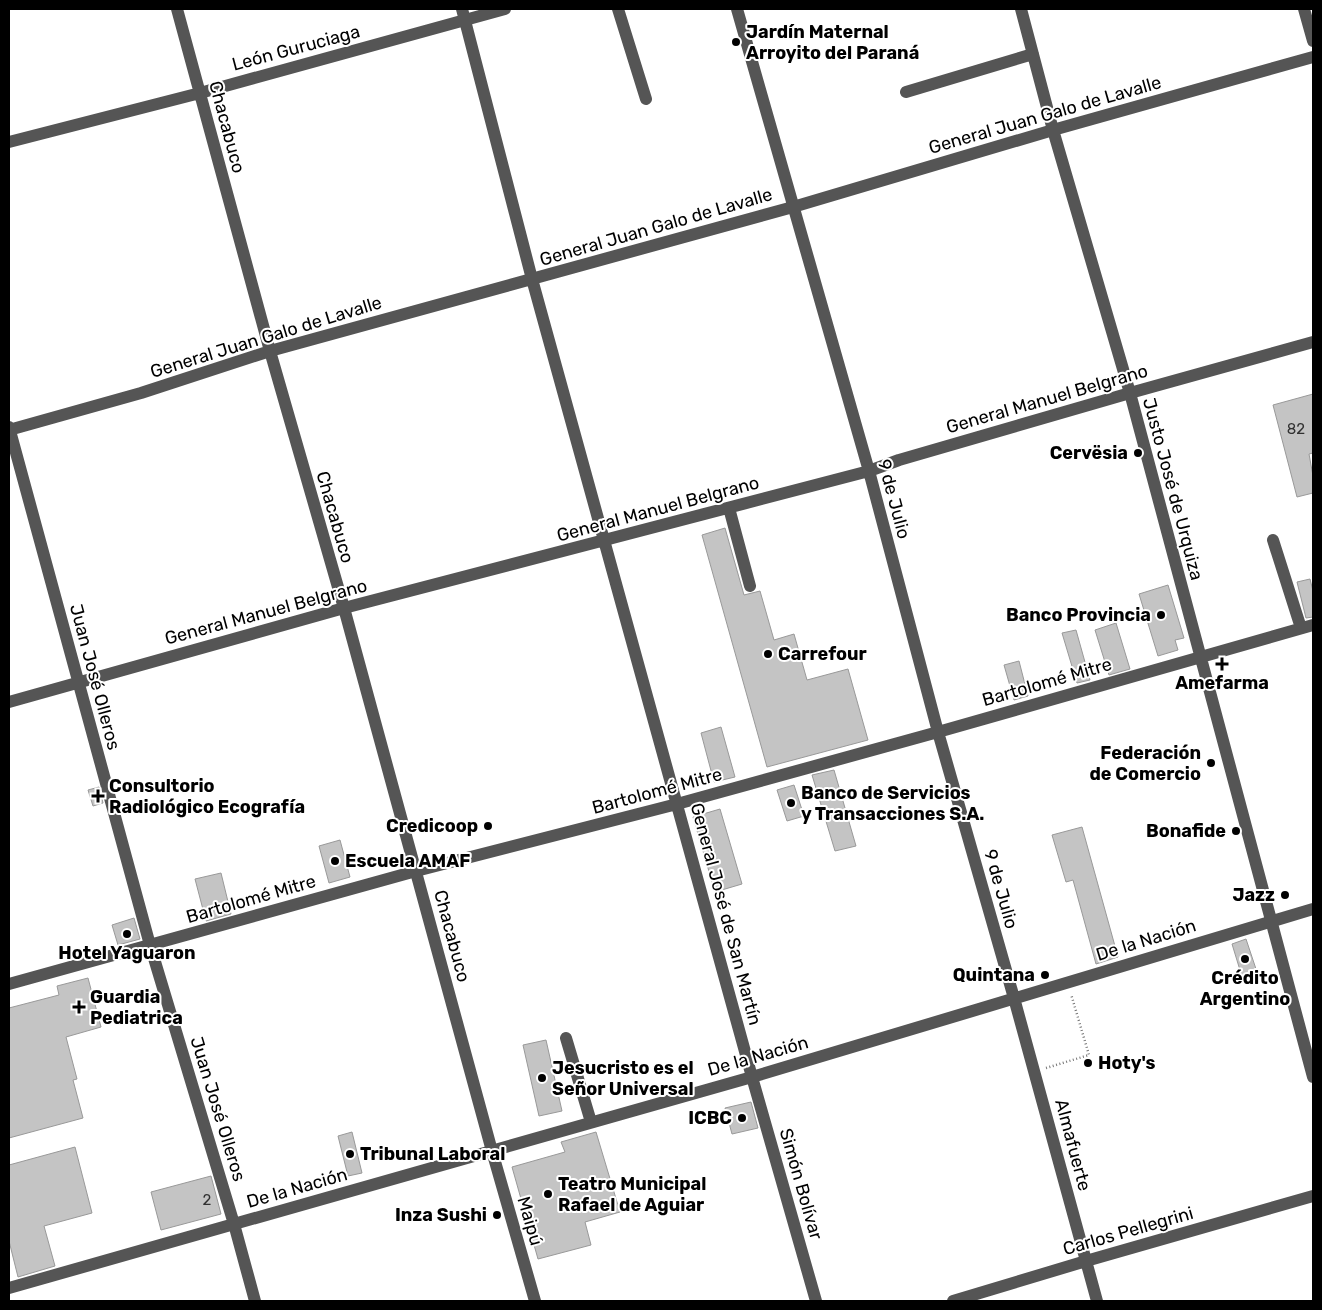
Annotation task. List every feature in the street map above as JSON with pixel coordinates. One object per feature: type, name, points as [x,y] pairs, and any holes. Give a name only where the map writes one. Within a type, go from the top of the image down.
[{"type":"street","name":"Chacabuco","points":[[176,9],[270,351],[344,608],[492,1151]]},
{"type":"street","name":"León Guruciaga","points":[[9,142],[200,93],[463,14],[506,9]]},
{"type":"street","points":[[618,9],[646,99]]},
{"type":"street","name":"9 de Julio","points":[[737,9],[869,471],[938,732],[1014,998]]},
{"type":"street","name":"Justo José de Urquiza","points":[[1021,9],[1053,130],[1130,393],[1313,1077]]},
{"type":"street","points":[[1304,9],[1313,41]]},
{"type":"street","name":"General José de San Martín","points":[[463,14],[532,279],[752,1076]]},
{"type":"street","points":[[906,92],[1033,54]]},
{"type":"street","name":"General Juan Galo de Lavalle","points":[[9,429],[141,393],[270,351],[793,207],[1053,130],[1313,57]]},
{"type":"street","name":"General Manuel Belgrano","points":[[9,702],[344,608],[869,471],[899,460],[1313,342]]},
{"type":"street","name":"Juan José Olleros","points":[[9,429],[150,945],[234,1224],[255,1301]]},
{"type":"street","points":[[729,508],[750,586]]},
{"type":"street","points":[[1273,540],[1307,626]]},
{"type":"street","name":"Bartolomé Mitre","points":[[9,984],[416,871],[677,804],[938,732],[1307,626]]},
{"type":"street","name":"De la Nación","points":[[9,1288],[752,1076],[1313,909]]},
{"type":"street","name":"Almafuerte","points":[[1014,998],[1097,1301]]},
{"type":"street","points":[[566,1038],[591,1122]]},
{"type":"street","name":"Simón Bolívar","points":[[752,1076],[816,1301]]},
{"type":"street","name":"Maipú","points":[[492,1151],[535,1301]]},
{"type":"street","name":"Carlos Pellegrini","points":[[953,1301],[1313,1196]]},
{"type":"path","points":[[1035,1072],[1089,1055],[1068,982]]},
{"type":"building","points":[[1313,394],[1313,453],[1309,454],[1313,476],[1313,493],[1297,497],[1273,405]]},
{"type":"building","name":"Carrefour","points":[[725,528],[744,595],[760,591],[774,640],[794,634],[807,680],[848,669],[868,740],[767,767],[702,535]]},
{"type":"building","points":[[1310,579],[1313,591],[1313,617],[1306,618],[1297,582]]},
{"type":"building","name":"Banco Provincia","points":[[1168,585],[1184,638],[1175,640],[1178,650],[1158,656],[1139,594]]},
{"type":"building","points":[[1116,623],[1130,669],[1109,675],[1095,630]]},
{"type":"building","points":[[1076,630],[1090,680],[1077,683],[1062,633]]},
{"type":"building","points":[[1019,661],[1028,696],[1014,700],[1004,665]]},
{"type":"building","points":[[721,727],[735,777],[714,782],[701,733]]},
{"type":"building","points":[[834,770],[856,846],[835,851],[812,775]]},
{"type":"building","name":"Banco de Servicios y Transacciones S.A.","points":[[794,785],[804,816],[787,821],[777,790]]},
{"type":"building","name":"Consultorio Radiológico Ecografía","points":[[99,787],[103,803],[93,806],[88,790]]},
{"type":"building","points":[[720,809],[742,884],[715,892],[693,817]]},
{"type":"building","points":[[1082,827],[1118,957],[1096,964],[1073,880],[1066,882],[1052,835]]},
{"type":"building","name":"Escuela AMAF","points":[[340,840],[350,877],[329,883],[319,846]]},
{"type":"building","points":[[221,873],[231,914],[206,921],[195,879]]},
{"type":"building","name":"Hotel Yaguaron","points":[[134,918],[140,939],[118,945],[112,925]]},
{"type":"building","name":"Crédito Argentino","points":[[1246,939],[1258,975],[1243,980],[1232,944]]},
{"type":"building","points":[[88,978],[101,1027],[66,1037],[77,1079],[73,1080],[83,1118],[9,1138],[9,1008],[59,995],[57,986]]},
{"type":"building","name":"Jesucristo es el Señor Universal","points":[[546,1040],[562,1111],[539,1116],[523,1045]]},
{"type":"building","name":"ICBC","points":[[751,1102],[758,1128],[732,1134],[725,1108]]},
{"type":"building","name":"Tribunal Laboral","points":[[352,1132],[362,1173],[348,1176],[338,1136]]},
{"type":"building","name":"Teatro Municipal Rafael de Aguiar","points":[[596,1132],[620,1212],[585,1222],[591,1245],[538,1259],[512,1167],[565,1152],[561,1142]]},
{"type":"building","points":[[75,1147],[92,1213],[44,1226],[55,1266],[18,1277],[9,1241],[9,1165]]},
{"type":"building","points":[[211,1176],[221,1214],[161,1230],[151,1192]]},
{"type":"place","name":"Jardín Maternal Arroyito del Paraná","points":[[736,42]]},
{"type":"place","name":"Cervësia","points":[[1138,453]]},
{"type":"place","name":"Banco Provincia","points":[[1161,615]]},
{"type":"place","name":"Carrefour","points":[[768,654]]},
{"type":"place","name":"Amefarma","points":[[1222,664]]},
{"type":"place","name":"Federación de Comercio","points":[[1211,763]]},
{"type":"place","name":"Consultorio Radiológico Ecografía","points":[[98,796]]},
{"type":"place","name":"Banco de Servicios y Transacciones S.A.","points":[[791,803]]},
{"type":"place","name":"Credicoop","points":[[488,826]]},
{"type":"place","name":"Bonafide","points":[[1236,831]]},
{"type":"place","name":"Escuela AMAF","points":[[335,861]]},
{"type":"place","name":"Jazz","points":[[1285,895]]},
{"type":"place","name":"Hotel Yaguaron","points":[[127,934]]},
{"type":"place","name":"Crédito Argentino","points":[[1245,959]]},
{"type":"place","name":"Quintana","points":[[1045,975]]},
{"type":"place","name":"Guardia Pediatrica","points":[[79,1007]]},
{"type":"place","name":"Hoty's","points":[[1088,1063]]},
{"type":"place","name":"Jesucristo es el Señor Universal","points":[[542,1078]]},
{"type":"place","name":"ICBC","points":[[742,1118]]},
{"type":"place","name":"Tribunal Laboral","points":[[350,1154]]},
{"type":"place","name":"Teatro Municipal Rafael de Aguiar","points":[[548,1194]]},
{"type":"place","name":"Inza Sushi","points":[[497,1215]]}]
